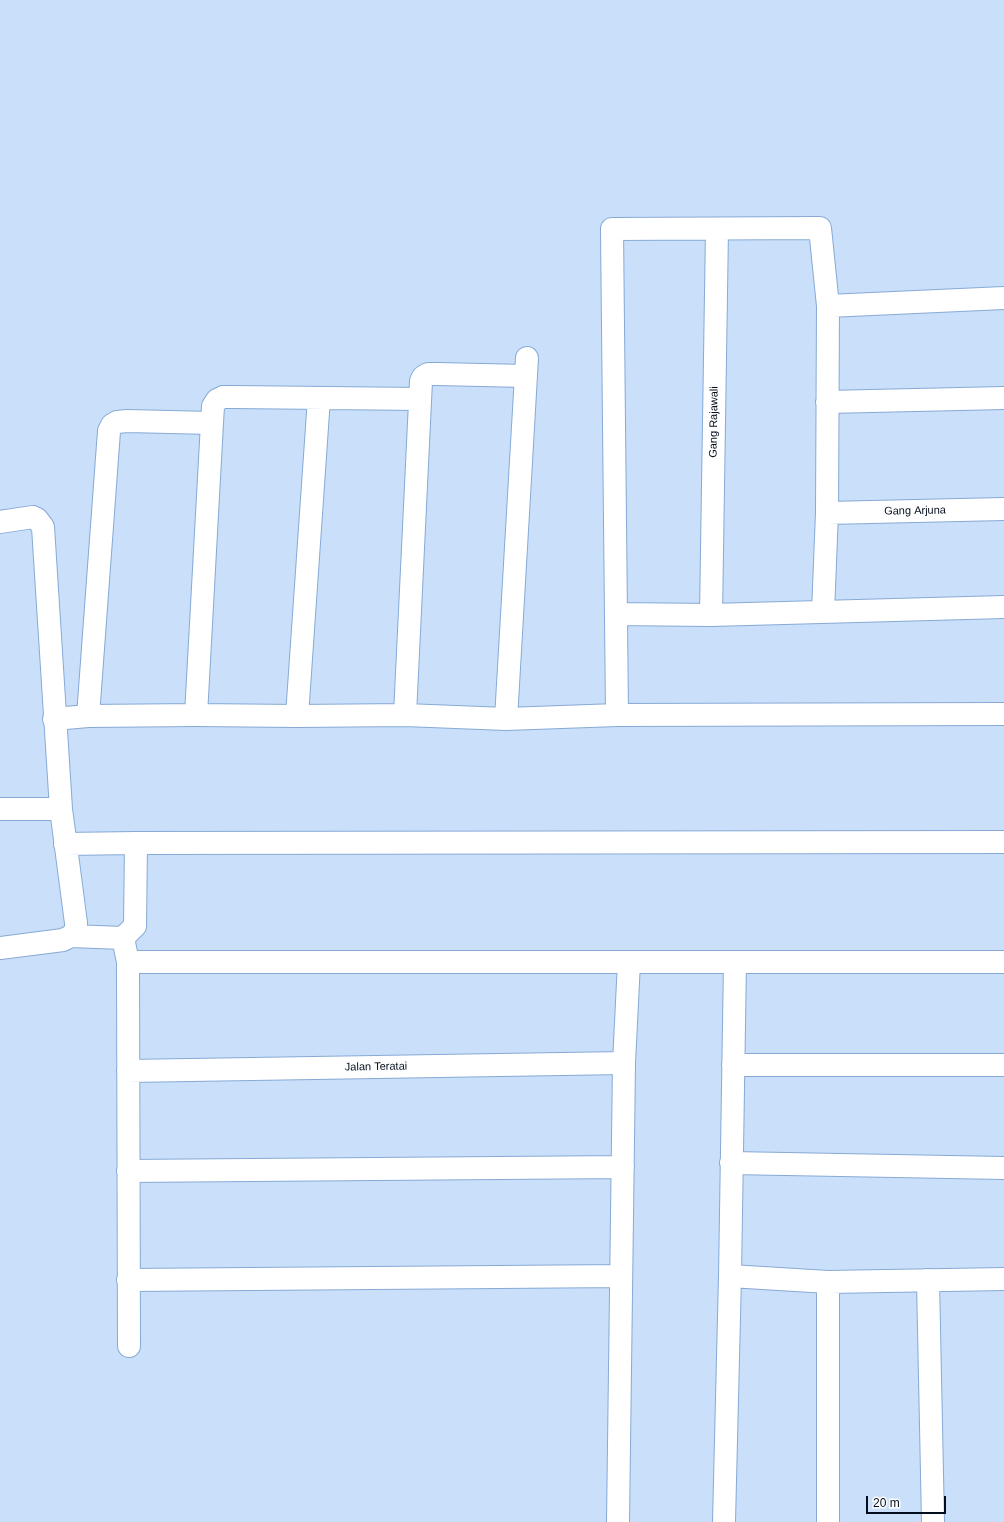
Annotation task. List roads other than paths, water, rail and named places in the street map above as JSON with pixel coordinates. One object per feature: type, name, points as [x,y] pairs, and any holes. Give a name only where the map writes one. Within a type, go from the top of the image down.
[{"type":"street","points":[[617,715],[612,230],[820,228],[828,306],[827,513],[823,612]]},
{"type":"street","name":"Gang Rajawali","points":[[711,615],[717,229]]},
{"type":"street","points":[[828,306],[1004,298]]},
{"type":"street","points":[[405,715],[421,381],[423,377],[428,374],[526,367],[506,719]]},
{"type":"street","points":[[196,714],[213,406],[217,400],[223,397],[420,400]]},
{"type":"street","points":[[297,716],[319,398]]},
{"type":"street","points":[[827,402],[1004,398]]},
{"type":"street","points":[[88,716],[109,431],[112,425],[117,422],[127,421],[212,423]]},
{"type":"street","name":"Gang Arjuna","points":[[827,513],[1004,509]]},
{"type":"street","points":[[0,522],[33,517],[38,518],[43,527],[60,809],[76,923],[76,930],[71,936],[63,940],[0,948]]},
{"type":"street","points":[[616,614],[711,615],[1004,607]]},
{"type":"street","points":[[54,719],[88,716],[196,714],[297,716],[405,715],[506,719],[617,715],[1004,714]]},
{"type":"street","points":[[0,808],[60,809]]},
{"type":"street","points":[[65,844],[1004,842]]},
{"type":"street","points":[[71,936],[123,938],[135,926],[136,843]]},
{"type":"street","points":[[123,938],[128,962],[129,1346]]},
{"type":"street","points":[[128,962],[1004,962]]},
{"type":"street","points":[[618,1522],[624,1063],[629,962]]},
{"type":"street","points":[[724,1522],[735,962]]},
{"type":"street","name":"Jalan Teratai","points":[[128,1071],[624,1063]]},
{"type":"street","points":[[733,1065],[1004,1065]]},
{"type":"street","points":[[731,1163],[1004,1168]]},
{"type":"street","points":[[128,1171],[623,1167]]},
{"type":"street","points":[[128,1280],[621,1276]]},
{"type":"street","points":[[730,1276],[828,1282],[1004,1279]]},
{"type":"street","points":[[928,1280],[932,1522]]},
{"type":"street","points":[[828,1282],[828,1522]]}]
